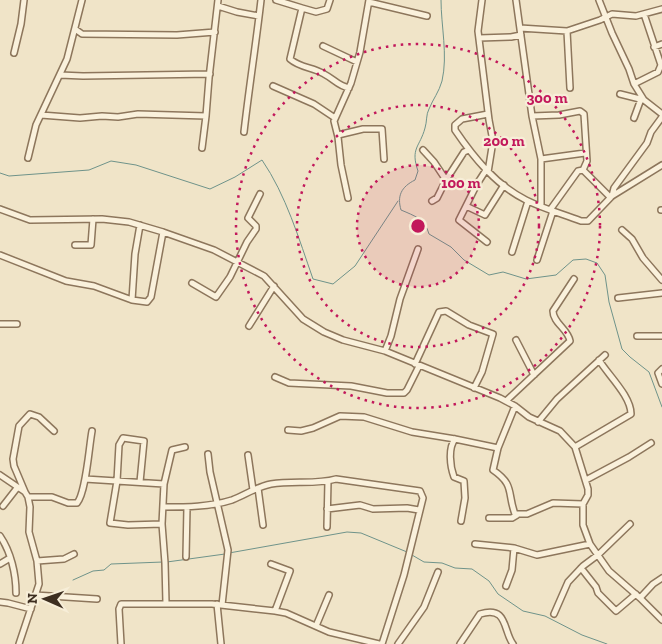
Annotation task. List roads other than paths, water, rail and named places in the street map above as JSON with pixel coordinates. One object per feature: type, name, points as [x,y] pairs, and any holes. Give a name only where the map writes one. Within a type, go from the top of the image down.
[{"type":"street","points":[[14,53],[21,24],[24,0]]},
{"type":"street","points":[[28,158],[41,115],[67,59],[82,0]]},
{"type":"street","points":[[244,132],[260,0]]},
{"type":"street","points":[[276,0],[321,12],[327,9],[330,0]]},
{"type":"street","points":[[482,0],[478,27],[493,141],[487,171],[477,184],[459,218],[460,222],[487,242]]},
{"type":"street","points":[[516,0],[540,159],[541,206]]},
{"type":"street","points":[[599,0],[642,100]]},
{"type":"street","points":[[348,198],[341,165],[335,118],[349,88],[360,52],[369,1],[428,16]]},
{"type":"street","points":[[202,148],[218,3],[237,12],[259,16]]},
{"type":"street","points":[[302,8],[290,59],[301,66],[325,74],[339,85],[349,88]]},
{"type":"street","points":[[520,28],[566,31],[612,14],[636,16],[662,9]]},
{"type":"street","points":[[634,84],[660,69],[661,65],[644,14]]},
{"type":"street","points":[[75,29],[82,34],[177,35],[215,32]]},
{"type":"street","points":[[566,31],[570,88]]},
{"type":"street","points":[[479,38],[521,35]]},
{"type":"street","points":[[654,47],[662,44]]},
{"type":"street","points":[[323,46],[356,62]]},
{"type":"street","points":[[60,75],[210,74]]},
{"type":"street","points":[[273,86],[314,104],[335,118]]},
{"type":"street","points":[[611,197],[614,188],[647,143],[651,132],[662,116],[642,100],[620,94]]},
{"type":"street","points":[[634,118],[642,100]]},
{"type":"street","points":[[532,116],[582,112],[587,161],[583,170],[578,171],[552,210],[537,260]]},
{"type":"street","points":[[41,115],[80,118],[118,117],[138,114],[206,116]]},
{"type":"street","points":[[488,114],[462,119],[455,125],[455,130],[487,171],[528,201],[585,222],[591,219],[611,197],[662,165]]},
{"type":"street","points":[[338,134],[363,129],[382,129],[384,159]]},
{"type":"street","points":[[423,150],[446,180]]},
{"type":"street","points":[[432,201],[438,198],[446,180],[464,152],[469,150]]},
{"type":"street","points":[[540,159],[585,153]]},
{"type":"street","points":[[583,170],[611,197]]},
{"type":"street","points":[[466,206],[485,215],[504,185]]},
{"type":"street","points":[[192,283],[216,296],[230,276],[246,242],[256,228],[248,218],[260,194]]},
{"type":"street","points":[[512,252],[528,201]]},
{"type":"street","points":[[0,209],[30,220],[115,220],[140,225],[214,250],[250,270],[260,272],[303,320],[309,324],[344,340],[385,351],[506,401],[538,422],[560,431],[575,447],[586,480],[588,495],[583,504],[583,525],[590,544],[610,571],[662,620]]},
{"type":"street","points":[[75,245],[91,245],[93,219]]},
{"type":"street","points":[[132,300],[135,254],[140,225]]},
{"type":"street","points":[[622,230],[630,237],[643,258],[662,280]]},
{"type":"street","points":[[0,255],[66,281],[94,286],[132,300],[148,302],[150,300],[163,232]]},
{"type":"street","points":[[385,351],[400,298],[418,249]]},
{"type":"street","points":[[506,401],[570,341],[569,336],[553,316],[553,311],[574,279]]},
{"type":"street","points":[[249,326],[274,286]]},
{"type":"street","points":[[618,298],[662,294]]},
{"type":"street","points":[[275,377],[289,383],[351,386],[387,393],[404,393],[407,390],[438,312],[446,311],[468,325],[493,334],[482,372],[474,388]]},
{"type":"street","points":[[0,324],[17,324]]},
{"type":"street","points":[[637,336],[662,336]]},
{"type":"street","points":[[516,340],[534,375]]},
{"type":"street","points":[[538,422],[557,399],[605,356]]},
{"type":"street","points":[[575,447],[631,414],[631,409],[622,391],[605,371],[599,360]]},
{"type":"street","points":[[662,369],[658,373],[662,384]]},
{"type":"street","points":[[515,406],[498,448],[493,470],[507,482],[514,512],[517,515]]},
{"type":"street","points":[[19,644],[39,584],[37,561],[29,532],[30,508],[13,459],[20,426],[30,414],[39,417],[54,431]]},
{"type":"street","points":[[288,430],[301,431],[313,428],[340,416],[364,417],[412,432],[498,448]]},
{"type":"street","points":[[0,475],[26,495],[52,497],[68,503],[78,503],[85,479],[92,431]]},
{"type":"street","points":[[140,482],[144,441],[123,438],[120,445],[117,481],[110,523],[162,524]]},
{"type":"street","points":[[456,439],[453,442],[450,466],[454,477],[464,481],[465,498],[461,521]]},
{"type":"street","points":[[586,480],[651,443]]},
{"type":"street","points":[[166,603],[166,563],[162,524],[164,484],[172,450],[184,447]]},
{"type":"street","points":[[208,454],[228,550],[219,605],[221,644]]},
{"type":"street","points":[[248,455],[263,525]]},
{"type":"street","points":[[85,479],[164,484]]},
{"type":"street","points":[[122,644],[119,609],[121,604],[166,603],[219,605],[286,613],[329,632],[380,644],[404,575],[423,498],[420,491],[340,479],[320,482],[289,482],[256,489],[234,499],[217,503],[163,508]]},
{"type":"street","points":[[327,527],[328,481]]},
{"type":"street","points":[[3,506],[17,488]]},
{"type":"street","points":[[489,518],[512,518],[553,503],[583,504]]},
{"type":"street","points":[[327,509],[360,505],[373,509],[402,508],[419,510]]},
{"type":"street","points":[[186,557],[187,507]]},
{"type":"street","points":[[554,614],[566,587],[581,568],[598,555],[630,524]]},
{"type":"street","points":[[0,536],[15,574],[16,593]]},
{"type":"street","points":[[475,544],[514,548],[538,554],[590,544]]},
{"type":"street","points":[[506,586],[513,565],[514,548]]},
{"type":"street","points":[[37,561],[64,559],[74,554]]},
{"type":"street","points":[[0,564],[10,558]]},
{"type":"street","points":[[271,564],[290,571],[275,611]]},
{"type":"street","points":[[581,568],[596,587],[598,593],[616,611],[662,578]]},
{"type":"street","points":[[398,644],[424,607],[438,572]]},
{"type":"street","points":[[36,595],[97,599]]},
{"type":"street","points":[[316,626],[329,595]]},
{"type":"street","points":[[0,602],[31,609]]},
{"type":"street","points":[[460,644],[480,614],[488,612],[495,613],[504,620],[513,644]]},
{"type":"street","points":[[506,644],[510,639]]},
{"type":"waterway","points":[[441,0],[444,71],[439,89],[428,111],[425,128],[415,152],[418,171],[415,180],[401,192],[401,210],[422,221],[429,234],[451,247],[464,260],[489,275],[503,272],[526,279],[556,275],[573,260],[586,259],[597,263],[605,275],[609,302],[622,349],[649,372],[662,407]]},
{"type":"waterway","points":[[0,173],[9,176],[89,170],[111,161],[136,165],[210,189],[235,177],[262,160],[285,202],[313,279],[333,284],[355,266],[398,201]]},
{"type":"waterway","points":[[229,553],[347,532],[361,533],[407,552]]},
{"type":"waterway","points":[[167,562],[225,554]]},
{"type":"waterway","points":[[412,555],[424,562],[442,563],[455,568],[472,569],[489,581],[498,594],[523,611],[545,616],[582,635],[607,644]]},
{"type":"waterway","points":[[73,580],[93,571],[104,570],[111,564],[163,562]]}]
